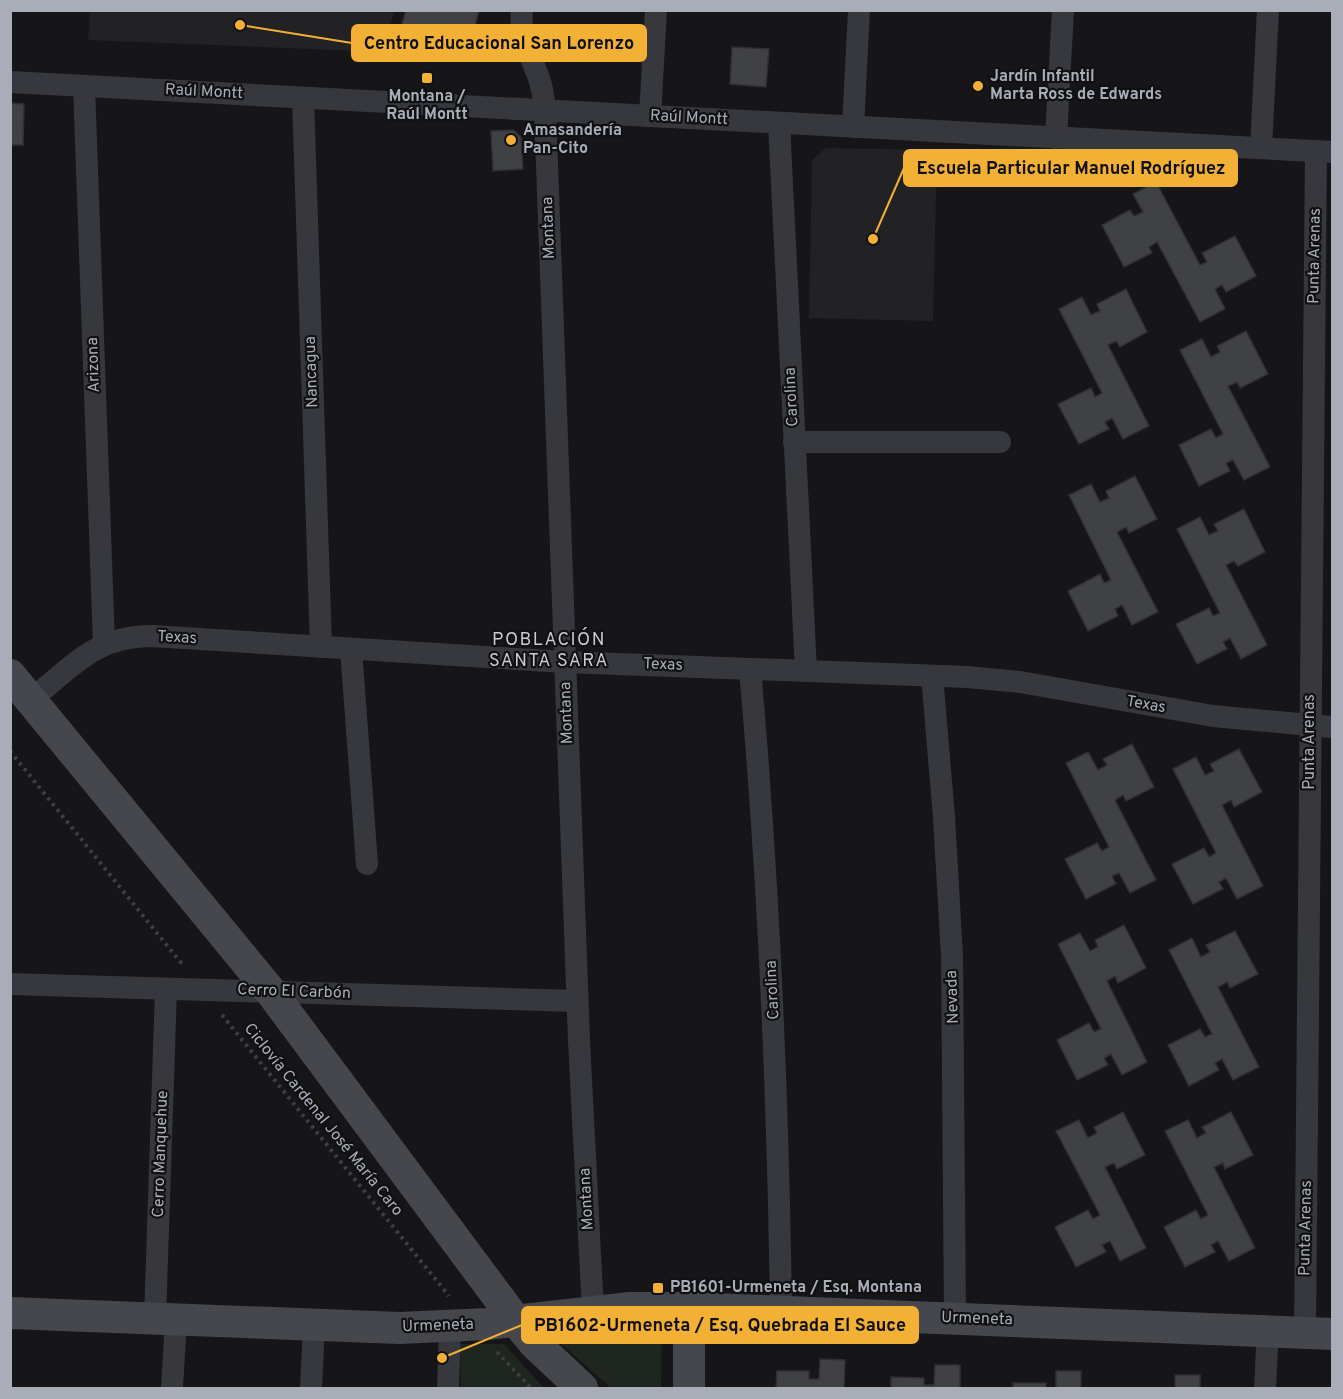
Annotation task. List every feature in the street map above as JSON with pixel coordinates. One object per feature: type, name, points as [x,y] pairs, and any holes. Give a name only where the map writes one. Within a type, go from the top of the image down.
[{"type":"street","name":"Montana","points":[[522,10],[522,34],[541,85],[545,110],[577,1001],[592,1312]]},
{"type":"street","points":[[650,116],[656,10]]},
{"type":"street","points":[[853,127],[859,10]]},
{"type":"street","points":[[1056,138],[1063,10]]},
{"type":"street","points":[[1261,148],[1268,10]]},
{"type":"street","name":"Raúl Montt","points":[[10,82],[1324,152]]},
{"type":"street","name":"Arizona","points":[[84,86],[104,644]]},
{"type":"street","name":"Nancagua","points":[[303,98],[321,647]]},
{"type":"street","name":"Carolina","points":[[779,123],[806,671]]},
{"type":"street","name":"Punta Arenas","points":[[1319,1333],[1324,152]]},
{"type":"street","points":[[794,442],[1000,442]]},
{"type":"street","name":"Texas","points":[[32,699],[104,644],[123,638],[152,636],[565,662],[932,676],[1020,682],[1171,710],[1322,727]]},
{"type":"street","points":[[351,648],[367,864]]},
{"type":"street","name":"Carolina","points":[[750,669],[767,883],[775,1043],[781,1311]]},
{"type":"street","points":[[10,675],[271,992],[516,1321],[582,1389]]},
{"type":"street","name":"Nevada","points":[[932,676],[944,817],[952,967],[955,1318]]},
{"type":"street","name":"Cerro El Carbón","points":[[10,984],[577,1001]]},
{"type":"street","name":"Cerro Manquehue","points":[[166,989],[166,1319],[172,1389]]},
{"type":"street","name":"Urmeneta","points":[[10,1313],[400,1328],[461,1326],[630,1308],[689,1308],[1319,1333]]},
{"type":"street","points":[[689,1308],[689,1389]]},
{"type":"street","points":[[311,1389],[315,1325]]},
{"type":"street","points":[[448,1389],[461,1326]]},
{"type":"street","points":[[1265,1389],[1268,1330]]},
{"type":"path","name":"Ciclovía Cardenal José María Caro","points":[[10,751],[202,990],[461,1326],[531,1389]]},
{"type":"shaded area","points":[[90,10],[394,11],[383,52],[88,40]]},
{"type":"shaded area","points":[[826,148],[937,150],[933,321],[809,318],[812,160]]},
{"type":"shaded area","points":[[662,1336],[661,1388],[611,1388],[558,1341]]},
{"type":"shaded area","points":[[460,1344],[504,1344],[544,1388],[461,1388]]},
{"type":"building","points":[[406,10],[479,10],[469,49],[400,31]]},
{"type":"building","points":[[732,47],[769,49],[766,87],[730,84]]},
{"type":"building","points":[[10,103],[24,104],[23,145],[10,145]]},
{"type":"building","points":[[513,130],[521,137],[523,169],[493,171],[491,131]]},
{"type":"building","points":[[1156,182],[1200,265],[1207,262],[1202,253],[1235,236],[1256,276],[1226,292],[1222,285],[1215,289],[1225,309],[1200,322],[1157,242],[1149,247],[1152,253],[1124,267],[1102,225],[1130,210],[1134,216],[1143,212],[1133,194]]},
{"type":"building","points":[[1126,289],[1147,332],[1120,347],[1116,341],[1108,345],[1149,426],[1123,439],[1112,418],[1105,422],[1109,429],[1079,444],[1058,404],[1091,388],[1095,397],[1102,393],[1059,309],[1082,297],[1091,315],[1100,311],[1097,304]]},
{"type":"building","points":[[1246,331],[1268,374],[1240,388],[1237,382],[1228,386],[1270,467],[1244,480],[1233,460],[1226,463],[1230,471],[1199,486],[1179,445],[1211,429],[1216,438],[1223,434],[1180,350],[1202,339],[1211,357],[1220,352],[1217,346]]},
{"type":"building","points":[[1135,476],[1157,519],[1129,533],[1126,527],[1117,532],[1158,612],[1132,625],[1122,605],[1115,609],[1118,616],[1088,631],[1068,591],[1100,574],[1104,583],[1111,580],[1069,495],[1091,484],[1100,502],[1109,498],[1106,491]]},
{"type":"building","points":[[1244,509],[1265,552],[1238,566],[1234,561],[1226,565],[1267,645],[1241,659],[1230,638],[1223,642],[1227,649],[1197,664],[1176,624],[1209,608],[1213,616],[1220,613],[1177,529],[1200,517],[1209,535],[1218,531],[1214,524]]},
{"type":"building","points":[[1132,744],[1154,787],[1126,801],[1123,795],[1115,800],[1156,880],[1130,893],[1119,873],[1112,876],[1116,884],[1086,899],[1065,859],[1097,843],[1102,851],[1109,847],[1066,763],[1088,752],[1098,770],[1107,765],[1103,759]]},
{"type":"building","points":[[1239,749],[1262,792],[1234,807],[1231,800],[1222,805],[1263,886],[1237,899],[1226,878],[1219,882],[1223,889],[1193,904],[1172,864],[1204,848],[1209,857],[1216,853],[1173,769],[1196,757],[1205,775],[1214,771],[1210,764]]},
{"type":"building","points":[[1124,925],[1146,968],[1118,983],[1115,976],[1107,981],[1147,1062],[1122,1075],[1111,1054],[1104,1058],[1108,1065],[1077,1080],[1057,1040],[1089,1023],[1094,1032],[1101,1029],[1058,944],[1080,933],[1090,951],[1098,947],[1095,940]]},
{"type":"building","points":[[1235,931],[1258,974],[1230,988],[1227,982],[1218,987],[1259,1067],[1233,1080],[1222,1059],[1215,1063],[1219,1070],[1189,1086],[1168,1045],[1200,1029],[1205,1037],[1212,1034],[1169,950],[1192,938],[1201,957],[1210,952],[1206,945]]},
{"type":"building","points":[[1123,1112],[1145,1155],[1117,1169],[1114,1163],[1105,1167],[1146,1248],[1120,1261],[1110,1241],[1102,1245],[1106,1252],[1076,1267],[1055,1227],[1088,1210],[1093,1219],[1100,1215],[1056,1131],[1079,1120],[1088,1138],[1097,1133],[1094,1127]]},
{"type":"building","points":[[1231,1112],[1253,1155],[1225,1169],[1223,1163],[1214,1167],[1255,1248],[1229,1261],[1218,1241],[1211,1245],[1215,1252],[1185,1267],[1164,1227],[1196,1210],[1201,1219],[1208,1215],[1165,1131],[1188,1120],[1197,1138],[1206,1133],[1202,1127]]},
{"type":"building","points":[[820,1359],[845,1360],[844,1388],[776,1388],[777,1371],[809,1371],[809,1379],[819,1379]]},
{"type":"building","points":[[935,1365],[960,1365],[960,1388],[891,1388],[891,1377],[924,1378],[924,1385],[934,1385]]},
{"type":"building","points":[[1056,1371],[1081,1371],[1081,1388],[1056,1388]]},
{"type":"building","points":[[1175,1375],[1200,1375],[1200,1388],[1175,1388]]},
{"type":"building","points":[[1013,1383],[1046,1383],[1046,1388],[1013,1388]]},
{"type":"place","name":"Centro Educacional San Lorenzo","points":[[240,25]]},
{"type":"place","name":"Montana / Raúl Montt","points":[[427,78]]},
{"type":"place","name":"Jardín Infantil Marta Ross de Edwards","points":[[978,86]]},
{"type":"place","name":"Amasandería Pan-Cito","points":[[511,140]]},
{"type":"place","name":"Escuela Particular Manuel Rodríguez","points":[[873,239]]},
{"type":"place","name":"PB1601-Urmeneta / Esq. Montana","points":[[658,1288]]},
{"type":"place","name":"PB1602-Urmeneta / Esq. Quebrada El Sauce","points":[[442,1358]]},
{"type":"district","name":"POBLACIÓN SANTA SARA","points":[[549,650]]}]
